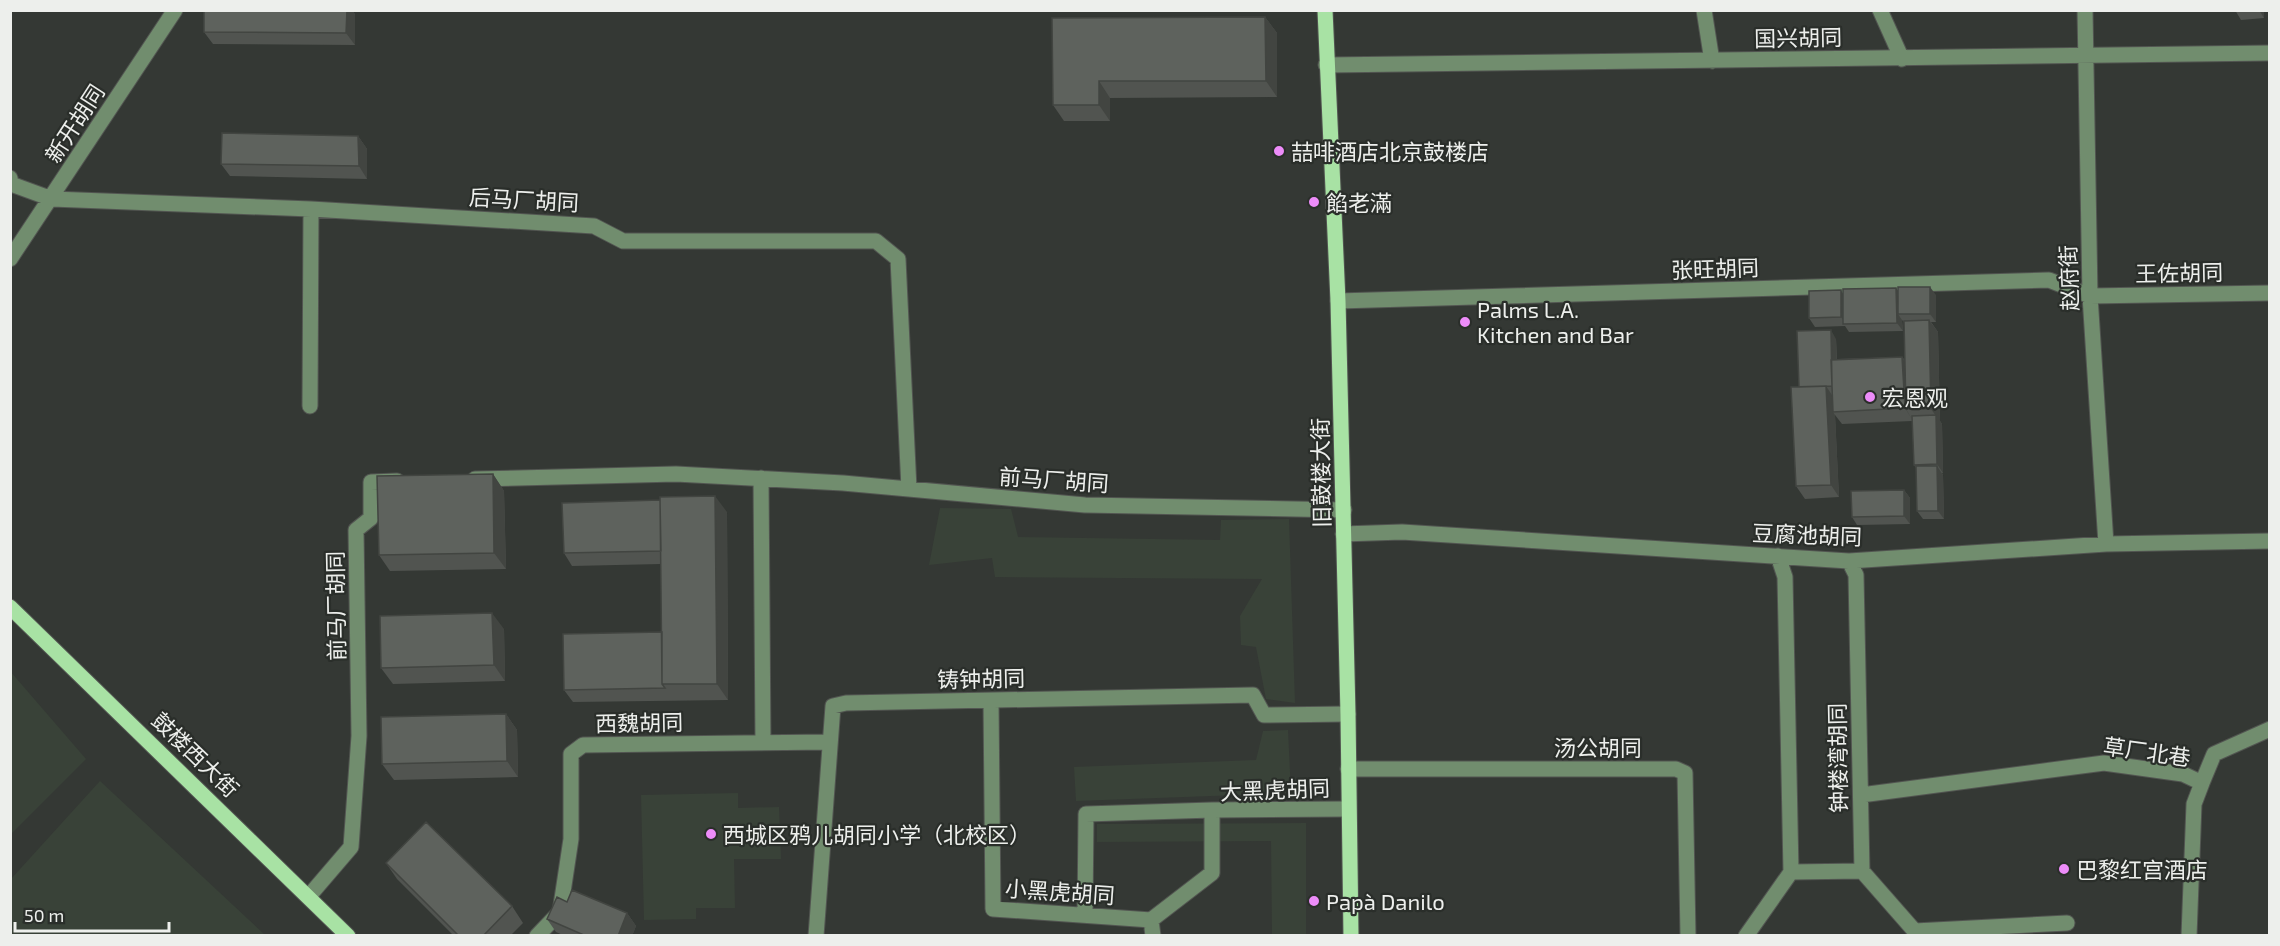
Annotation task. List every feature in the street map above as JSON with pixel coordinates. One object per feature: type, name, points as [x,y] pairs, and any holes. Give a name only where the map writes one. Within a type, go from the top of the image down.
[{"type":"main road","name":"旧鼓楼大街","points":[[1324,10],[1338,301],[1351,936]]},
{"type":"main road","name":"鼓楼西大街","points":[[10,607],[348,936]]},
{"type":"lane","name":"新开胡同","points":[[10,259],[32,224],[52,199],[175,10]]},
{"type":"lane","points":[[1704,10],[1712,61]]},
{"type":"lane","points":[[1880,10],[1902,59]]},
{"type":"lane","name":"赵府街","points":[[2085,10],[2090,296],[2106,544]]},
{"type":"lane","name":"国兴胡同","points":[[1326,65],[2270,53]]},
{"type":"lane","name":"后马厂胡同","points":[[10,178],[11,184],[52,199],[311,209],[594,226],[623,242],[876,242],[898,259],[909,489]]},
{"type":"lane","points":[[310,406],[311,209]]},
{"type":"lane","name":"张旺胡同","points":[[1338,301],[2049,280],[2090,296]]},
{"type":"lane","name":"王佐胡同","points":[[2090,296],[2270,292]]},
{"type":"lane","name":"前马厂胡同","points":[[465,479],[676,474],[909,489],[1085,505],[1344,510]]},
{"type":"lane","points":[[761,478],[763,742]]},
{"type":"lane","name":"前马厂胡同","points":[[309,896],[351,847],[359,736],[356,530],[371,518],[371,482],[418,480]]},
{"type":"lane","name":"豆腐池胡同","points":[[1343,534],[1402,532],[1848,561],[2106,544],[2270,541]]},
{"type":"lane","points":[[1746,936],[1791,872],[1785,577],[1778,556]]},
{"type":"lane","name":"钟楼湾胡同","points":[[1848,561],[1856,575],[1862,871]]},
{"type":"lane","name":"铸钟胡同","points":[[816,936],[833,706],[1253,695],[1264,716],[1348,714]]},
{"type":"lane","name":"小黑虎胡同","points":[[991,701],[993,909],[1085,915],[1152,928]]},
{"type":"lane","points":[[2202,783],[2214,754],[2270,729]]},
{"type":"lane","name":"西魏胡同","points":[[537,936],[560,912],[572,840],[572,754],[583,745],[830,742]]},
{"type":"lane","name":"草厂北巷","points":[[1861,795],[2104,763],[2183,774],[2202,783],[2194,804],[2188,936]]},
{"type":"lane","name":"汤公胡同","points":[[1348,770],[1677,770],[1685,773],[1688,936]]},
{"type":"lane","name":"大黑虎胡同","points":[[1152,928],[1212,873],[1212,810],[1348,809]]},
{"type":"lane","points":[[1085,915],[1086,814],[1212,810]]},
{"type":"lane","points":[[1791,872],[1862,871],[1917,933],[2067,922]]},
{"type":"shaded area","points":[[940,508],[1011,509],[1018,537],[1220,540],[1221,520],[1289,519],[1295,703],[1266,699],[1256,647],[1241,645],[1240,616],[1262,579],[995,577],[992,558],[929,565]]},
{"type":"shaded area","points":[[10,671],[86,759],[11,834],[10,834]]},
{"type":"shaded area","points":[[1288,730],[1291,793],[1076,801],[1074,767],[1256,760],[1263,731]]},
{"type":"shaded area","points":[[100,781],[265,935],[11,935],[11,879]]},
{"type":"shaded area","name":"西城区鸦儿胡同小学（北校区）","points":[[738,793],[738,808],[779,807],[781,859],[734,859],[735,908],[696,908],[696,919],[644,920],[641,795]]},
{"type":"shaded area","points":[[1306,823],[1306,935],[1272,935],[1271,841],[1097,842],[1097,824]]},
{"type":"building","points":[[204,10],[347,10],[346,33],[204,32]]},
{"type":"building","points":[[1265,17],[1266,81],[1099,81],[1099,105],[1053,105],[1052,18]]},
{"type":"building","points":[[222,133],[358,136],[359,166],[221,164]]},
{"type":"building","points":[[1898,287],[1930,287],[1930,314],[1898,314]]},
{"type":"building","points":[[1896,288],[1897,323],[1843,324],[1843,289]]},
{"type":"building","points":[[1841,290],[1841,317],[1809,318],[1809,291]]},
{"type":"building","points":[[1929,320],[1931,409],[1906,409],[1904,321]]},
{"type":"building","points":[[1831,330],[1832,386],[1799,387],[1797,331]]},
{"type":"building","points":[[1902,357],[1905,408],[1833,412],[1831,360]]},
{"type":"building","points":[[1826,386],[1831,485],[1796,486],[1791,387]]},
{"type":"building","points":[[1936,415],[1937,464],[1914,465],[1912,416]]},
{"type":"building","points":[[1916,466],[1937,466],[1938,511],[1917,511]]},
{"type":"building","points":[[493,474],[494,553],[379,555],[377,476]]},
{"type":"building","points":[[1904,490],[1904,516],[1852,517],[1851,491]]},
{"type":"building","points":[[715,496],[717,684],[662,684],[660,497]]},
{"type":"building","points":[[660,500],[661,551],[564,553],[562,503]]},
{"type":"building","points":[[492,613],[494,665],[381,668],[380,616]]},
{"type":"building","points":[[662,632],[662,684],[665,688],[564,690],[563,634]]},
{"type":"building","points":[[506,714],[507,761],[382,764],[381,717]]},
{"type":"building","points":[[426,822],[512,906],[483,936],[459,936],[386,863]]},
{"type":"building","points":[[572,890],[627,913],[618,936],[586,936],[547,919],[557,897],[567,902]]},
{"type":"place","name":"喆啡酒店北京鼓楼店","points":[[1279,151]]},
{"type":"place","name":"餡老滿","points":[[1314,202]]},
{"type":"place","name":"Palms L.A. Kitchen and Bar","points":[[1465,322]]},
{"type":"place","name":"宏恩观","points":[[1870,397]]},
{"type":"place","name":"西城区鸦儿胡同小学（北校区）","points":[[711,834]]},
{"type":"place","name":"巴黎红宫酒店","points":[[2064,869]]},
{"type":"place","name":"Papà Danilo","points":[[1314,901]]}]
